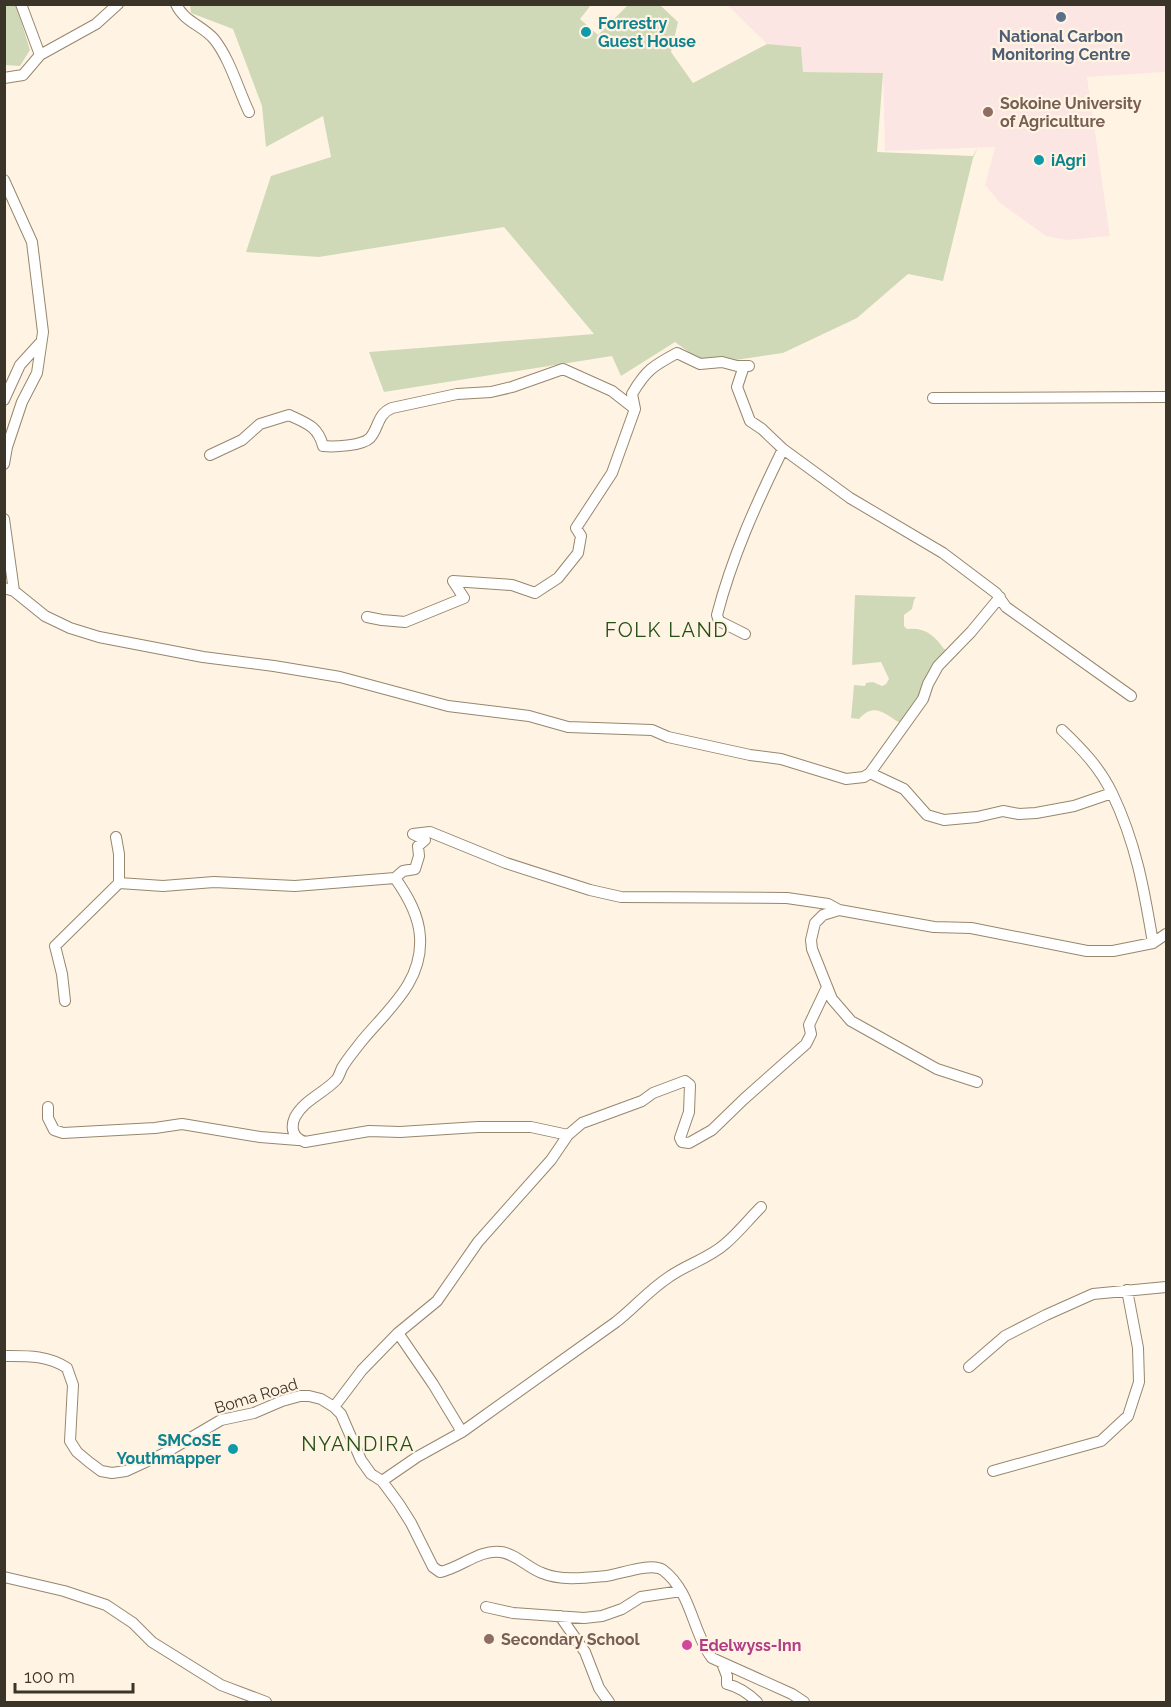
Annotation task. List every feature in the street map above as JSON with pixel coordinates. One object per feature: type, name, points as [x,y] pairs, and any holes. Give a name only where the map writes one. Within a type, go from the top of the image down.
[{"type":"street","points":[[21,4],[40,55]]},
{"type":"street","points":[[4,78],[23,75],[40,55],[96,24],[118,4]]},
{"type":"street","points":[[176,4],[181,14],[203,29],[221,50],[249,112]]},
{"type":"street","points":[[4,180],[32,242],[43,332],[37,373],[22,402],[4,464]]},
{"type":"street","points":[[4,400],[20,365],[40,343]]},
{"type":"street","points":[[368,617],[405,622],[464,598],[453,580],[512,585],[536,593],[558,578],[578,553],[581,536],[576,528],[612,473],[635,410],[632,394],[644,374],[656,364],[677,353],[700,364],[722,362],[746,366],[737,387],[750,422],[850,498],[942,553],[1000,597],[1006,607],[1131,696]]},
{"type":"street","points":[[210,455],[242,440],[260,424],[289,415],[308,423],[320,434],[323,446],[360,444],[369,440],[384,411],[392,408],[457,394],[491,392],[563,369],[612,391],[635,410]]},
{"type":"street","points":[[933,398],[1167,397]]},
{"type":"street","points":[[745,634],[719,621],[717,615],[744,532],[783,449]]},
{"type":"street","points":[[4,519],[9,590],[45,616],[70,628],[99,637],[203,657],[349,679],[448,706],[529,716],[568,727],[652,730],[668,736],[750,755],[781,759],[846,779],[864,777],[870,773],[923,699],[938,666],[971,632],[1000,597]]},
{"type":"street","points":[[1062,730],[1088,755],[1101,773],[1124,819],[1137,853],[1153,943]]},
{"type":"street","points":[[870,773],[904,789],[927,814],[944,820],[977,817],[1003,811],[1019,814],[1036,813],[1074,806],[1112,793]]},
{"type":"street","points":[[119,883],[163,886],[214,882],[296,886],[395,878],[404,871],[415,869],[419,856],[418,846],[425,840],[413,834],[430,832],[506,863],[590,890],[621,897],[787,898],[828,904],[839,910],[933,927],[971,928],[1086,951],[1113,951],[1153,943],[1167,934]]},
{"type":"street","points":[[65,1002],[62,974],[55,946],[119,883],[120,854],[116,837]]},
{"type":"street","points":[[298,1140],[292,1126],[295,1116],[303,1106],[338,1079],[342,1067],[362,1041],[403,995],[414,972],[420,937],[417,917],[395,878]]},
{"type":"street","points":[[839,910],[823,915],[815,923],[811,940],[812,949],[831,999],[851,1022],[937,1069],[977,1082]]},
{"type":"street","points":[[804,1702],[792,1694],[712,1658],[706,1650],[681,1591],[659,1567],[650,1566],[591,1578],[566,1578],[543,1574],[501,1552],[481,1555],[440,1572],[433,1567],[411,1523],[382,1481],[371,1474],[361,1460],[341,1414],[334,1407],[362,1370],[398,1333],[437,1301],[478,1242],[551,1160],[568,1135],[582,1123],[642,1101],[685,1081],[690,1085],[689,1112],[681,1140],[689,1143],[712,1130],[806,1044],[810,1039],[809,1025],[827,987]]},
{"type":"street","points":[[48,1107],[48,1118],[54,1130],[63,1133],[155,1128],[182,1124],[260,1137],[315,1141],[369,1131],[400,1132],[478,1127],[531,1127],[568,1135]]},
{"type":"street","points":[[382,1481],[417,1457],[462,1432],[616,1322],[629,1312],[645,1294],[671,1275],[700,1261],[725,1244],[761,1207]]},
{"type":"street","points":[[969,1367],[1005,1336],[1093,1294],[1167,1287]]},
{"type":"street","points":[[993,1471],[1101,1441],[1128,1416],[1139,1382],[1138,1348],[1126,1290]]},
{"type":"street","points":[[398,1333],[462,1432]]},
{"type":"street","name":"Boma Road","points":[[4,1356],[36,1356],[57,1362],[67,1368],[73,1384],[70,1441],[77,1452],[89,1462],[101,1471],[112,1473],[126,1471],[165,1453],[221,1420],[254,1413],[290,1398],[309,1396],[321,1399],[334,1407]]},
{"type":"street","points":[[4,1577],[64,1591],[106,1605],[126,1617],[152,1642],[221,1685],[266,1702]]},
{"type":"street","points":[[486,1606],[513,1613],[584,1618],[602,1616],[622,1609],[641,1597],[681,1591]]},
{"type":"street","points":[[560,1616],[585,1652],[599,1688],[609,1702]]},
{"type":"street","points":[[722,1663],[728,1676],[728,1684],[735,1686],[757,1702]]},
{"type":"shaded area","name":"Sokoine University of Agriculture","points":[[727,5],[1166,5],[1166,72],[1087,77],[1110,236],[1067,240],[1046,236],[1000,203],[985,185],[995,147],[885,151],[883,73],[803,72],[801,47],[767,44]]},
{"type":"green space","points":[[5,5],[16,5],[30,50],[20,66],[5,65]]},
{"type":"green space","points":[[190,5],[591,5],[580,19],[598,35],[628,5],[660,5],[678,22],[671,52],[693,83],[767,44],[801,47],[803,72],[883,73],[877,152],[973,156],[978,147],[973,158],[943,281],[908,274],[857,318],[783,353],[722,362],[698,359],[675,342],[621,376],[612,356],[384,392],[369,352],[594,334],[504,227],[319,257],[246,252],[271,176],[331,157],[323,116],[266,147],[262,106],[233,29],[191,13]]},
{"type":"green space","points":[[855,595],[916,597],[912,609],[904,615],[904,626],[907,629],[919,629],[928,633],[944,649],[953,651],[903,725],[875,710],[859,719],[851,718],[854,685],[865,686],[866,683],[873,682],[882,686],[889,679],[881,662],[852,665]]},
{"type":"place","name":"National Carbon Monitoring Centre","points":[[1061,17]]},
{"type":"place","name":"Forrestry Guest House","points":[[586,32]]},
{"type":"place","name":"Sokoine University of Agriculture","points":[[988,112]]},
{"type":"place","name":"iAgri","points":[[1039,160]]},
{"type":"place","name":"SMCoSE Youthmapper","points":[[233,1449]]},
{"type":"place","name":"Secondary School","points":[[489,1639]]},
{"type":"place","name":"Edelwyss-Inn","points":[[687,1645]]},
{"type":"district","name":"FOLK LAND","points":[[667,630]]},
{"type":"district","name":"NYANDIRA","points":[[358,1444]]}]
